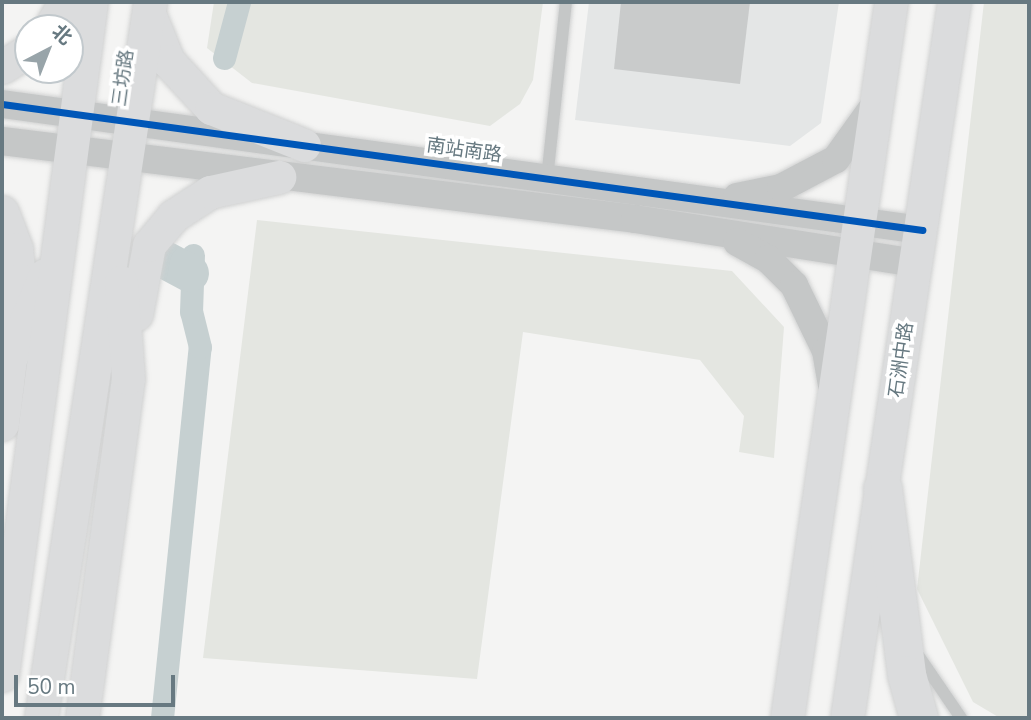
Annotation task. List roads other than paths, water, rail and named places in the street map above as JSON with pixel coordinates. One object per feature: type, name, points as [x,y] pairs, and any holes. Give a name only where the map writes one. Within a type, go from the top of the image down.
[{"type":"highway","points":[[883,489],[901,628],[919,718]]},
{"type":"main road","points":[[2,675],[64,231],[91,2]]},
{"type":"main road","points":[[787,718],[832,384],[858,237],[891,2]]},
{"type":"main road","name":"石洲中路","points":[[847,718],[954,2]]},
{"type":"main road","points":[[150,8],[168,61],[211,108],[304,145]]},
{"type":"main road","name":"三坊路","points":[[41,718],[150,8]]},
{"type":"main road","points":[[82,718],[143,262],[159,230],[209,192],[279,177]]},
{"type":"main road","points":[[2,212],[16,249],[19,281],[2,424]]},
{"type":"main road","points":[[10,359],[64,231]]},
{"type":"main road","points":[[116,241],[128,339],[128,379]]},
{"type":"street","points":[[717,201],[806,178],[842,151],[877,101]]},
{"type":"street","name":"南站南路","points":[[2,104],[717,201],[858,237],[917,263]]},
{"type":"street","name":"南站南路","points":[[2,141],[712,231],[858,237],[922,230]]},
{"type":"street","points":[[712,231],[768,259],[794,285],[826,351],[832,384]]},
{"type":"lane","points":[[547,178],[566,2]]},
{"type":"lane","points":[[901,628],[961,718]]},
{"type":"waterway","points":[[224,58],[239,2]]},
{"type":"waterway","points":[[162,718],[200,347],[191,312],[193,255]]},
{"type":"waterway","points":[[167,261],[190,273]]}]
